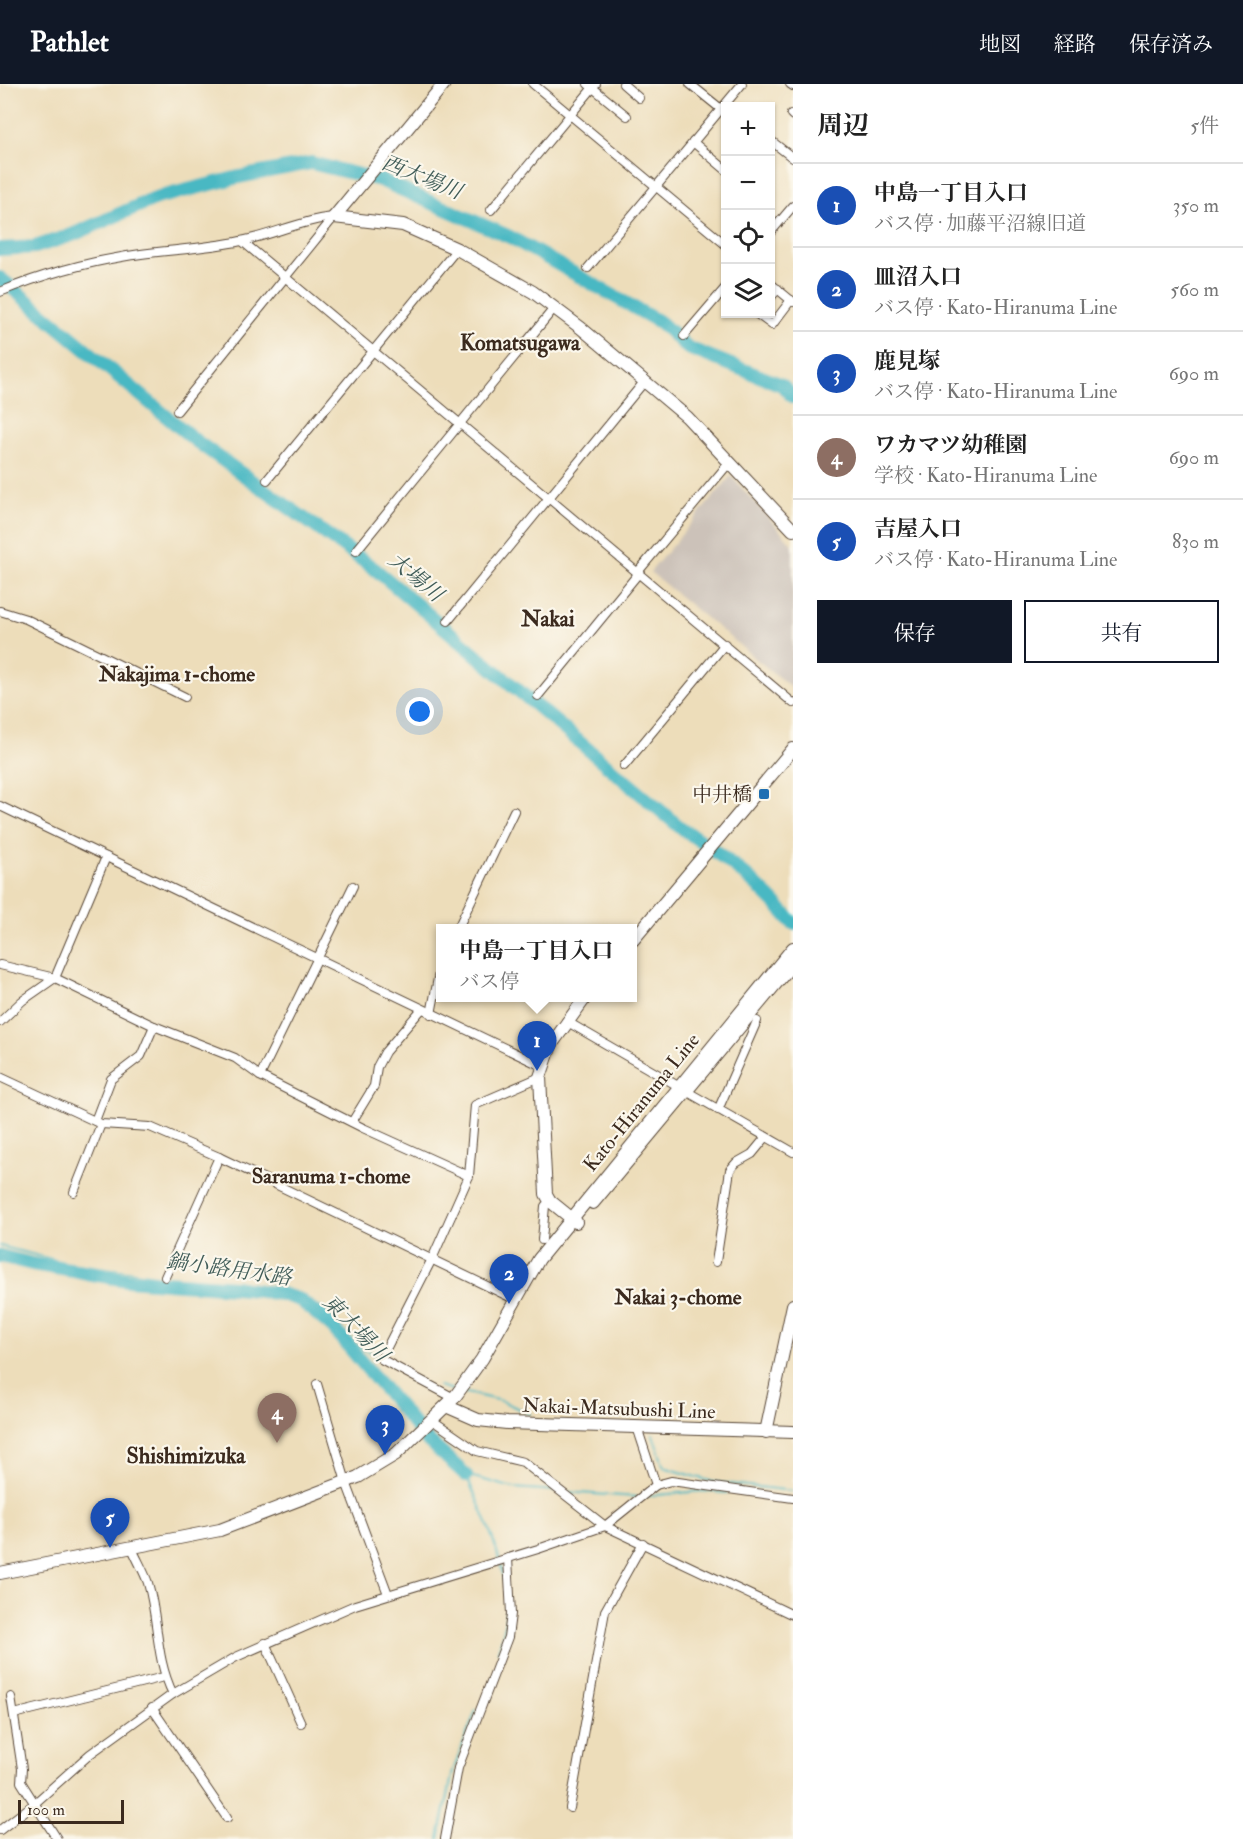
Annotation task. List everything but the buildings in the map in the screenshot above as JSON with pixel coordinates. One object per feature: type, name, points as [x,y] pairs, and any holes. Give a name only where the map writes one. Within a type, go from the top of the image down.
[{"type":"main road","points":[[334,217],[444,84]]},
{"type":"main road","points":[[334,217],[403,225],[507,275],[555,308],[687,417],[793,530]]},
{"type":"main road","points":[[637,935],[793,749]]},
{"type":"main road","name":"Kato-Hiranuma Line","points":[[0,1573],[220,1530],[346,1482],[386,1461],[450,1402],[482,1359],[540,1259],[682,1089],[793,948]]},
{"type":"main road","name":"Kato-Hiranuma Line","points":[[682,1089],[793,963]]},
{"type":"main road","points":[[573,1221],[550,1201],[544,1182],[541,1071],[566,1022],[582,1002]]},
{"type":"main road","points":[[766,1432],[793,1305]]},
{"type":"main road","name":"Nakai-Matsubushi Line","points":[[450,1402],[467,1417],[488,1422],[793,1432]]},
{"type":"street","points":[[533,84],[721,241]]},
{"type":"street","points":[[622,84],[639,98]]},
{"type":"street","points":[[588,268],[721,109],[690,84]]},
{"type":"street","points":[[727,102],[742,84]]},
{"type":"street","points":[[491,210],[592,85],[627,116]]},
{"type":"street","points":[[693,142],[721,166]]},
{"type":"street","points":[[775,143],[793,159]]},
{"type":"street","points":[[775,228],[793,206]]},
{"type":"street","points":[[1,291],[61,270],[128,256],[242,241],[312,219],[334,217]]},
{"type":"street","points":[[177,411],[334,217]]},
{"type":"street","points":[[242,241],[793,703]]},
{"type":"street","points":[[267,480],[457,249]]},
{"type":"street","points":[[763,318],[772,325],[792,301],[775,287]]},
{"type":"street","points":[[684,336],[721,293]]},
{"type":"street","points":[[356,551],[555,308]]},
{"type":"street","points":[[448,621],[644,382]]},
{"type":"street","points":[[538,696],[729,463]]},
{"type":"street","points":[[0,612],[26,619],[185,697]]},
{"type":"street","points":[[624,766],[725,644]]},
{"type":"street","points":[[0,806],[431,1014],[541,1071]]},
{"type":"street","points":[[460,924],[514,811]]},
{"type":"street","points":[[0,1022],[22,1001],[55,978],[106,857]]},
{"type":"street","points":[[260,1076],[353,886]]},
{"type":"street","points":[[0,965],[55,978],[154,1026],[235,1058],[260,1076],[469,1176]]},
{"type":"street","points":[[431,1014],[436,988]]},
{"type":"street","points":[[352,1122],[374,1086],[377,1067],[385,1052],[421,1010]]},
{"type":"street","points":[[718,1110],[757,1021]]},
{"type":"street","points":[[566,1022],[793,1152]]},
{"type":"street","points":[[74,1192],[111,1079],[141,1056],[154,1026]]},
{"type":"street","points":[[450,1402],[381,1359],[432,1259],[469,1176],[475,1105],[541,1071]]},
{"type":"street","points":[[0,1077],[98,1122],[150,1127],[219,1157],[516,1300]]},
{"type":"street","points":[[716,1262],[729,1170],[752,1154],[765,1137]]},
{"type":"street","points":[[165,1277],[219,1157]]},
{"type":"street","points":[[542,1240],[545,1206],[550,1201]]},
{"type":"street","points":[[316,1384],[346,1482],[388,1594]]},
{"type":"street","points":[[432,1420],[477,1451],[523,1462],[605,1526],[793,1615]]},
{"type":"street","points":[[637,1427],[656,1485]]},
{"type":"street","points":[[0,1830],[34,1804],[90,1754],[153,1708],[173,1694],[265,1643],[388,1594],[605,1526],[656,1485],[671,1481],[793,1498]]},
{"type":"street","points":[[570,1808],[605,1611],[643,1543]]},
{"type":"street","points":[[132,1548],[147,1581],[164,1677],[173,1694]]},
{"type":"street","points":[[445,1839],[458,1768],[508,1637],[511,1614],[508,1558]]},
{"type":"street","points":[[265,1643],[301,1723]]},
{"type":"street","points":[[14,1714],[164,1677]]},
{"type":"street","points":[[11,1697],[22,1769],[21,1782],[57,1839]]},
{"type":"street","points":[[153,1708],[227,1818]]},
{"type":"shaded area","points":[[731,476],[793,545],[793,689],[650,572]]},
{"type":"waterway","name":"西大場川","points":[[0,249],[35,247],[72,235],[156,198],[239,177],[311,163],[380,180],[510,237],[661,323],[688,348],[782,385],[793,397]]},
{"type":"waterway","name":"大場川","points":[[0,278],[196,441],[376,570],[681,828],[741,871],[793,923]]},
{"type":"waterway","name":"鍋小路用水路","points":[[0,1246],[63,1262],[162,1276]]},
{"type":"waterway","name":"東大場川","points":[[0,1256],[32,1264],[127,1280],[247,1289],[281,1294],[300,1300],[333,1328],[428,1441],[466,1475]]},
{"type":"waterway","name":"鍋小路用水路","points":[[167,1276],[236,1281],[298,1293],[324,1310],[358,1346],[380,1357]]},
{"type":"waterway","name":"鍋小路用水路","points":[[439,1386],[453,1390]]},
{"type":"waterway","name":"鍋小路用水路","points":[[462,1392],[502,1401],[530,1414]]},
{"type":"waterway","name":"鍋小路用水路","points":[[653,1435],[664,1467],[713,1482],[793,1491]]},
{"type":"waterway","points":[[466,1475],[500,1561],[506,1606],[504,1628],[498,1651]]},
{"type":"waterway","points":[[466,1475],[513,1488],[557,1491]]},
{"type":"waterway","points":[[646,1496],[702,1491],[727,1493]]},
{"type":"waterway","points":[[565,1492],[637,1497]]},
{"type":"waterway","points":[[439,1839],[453,1771],[476,1710]]},
{"type":"place","name":"中井橋","points":[[764,794]]},
{"type":"place","name":"中島一丁目入口","points":[[537,1071]]},
{"type":"place","name":"皿沼入口","points":[[509,1304]]},
{"type":"place","name":"ワカマツ幼稚園","points":[[277,1443]]},
{"type":"place","name":"鹿見塚","points":[[385,1455]]},
{"type":"place","name":"吉屋入口","points":[[110,1548]]},
{"type":"district","name":"Komatsugawa","points":[[520,342]]},
{"type":"district","name":"Nakai","points":[[548,618]]},
{"type":"district","name":"Nakajima 1-chome","points":[[177,674]]},
{"type":"district","name":"Saranuma 1-chome","points":[[331,1176]]},
{"type":"district","name":"Nakai 3-chome","points":[[678,1297]]},
{"type":"district","name":"Shishimizuka","points":[[186,1455]]}]
